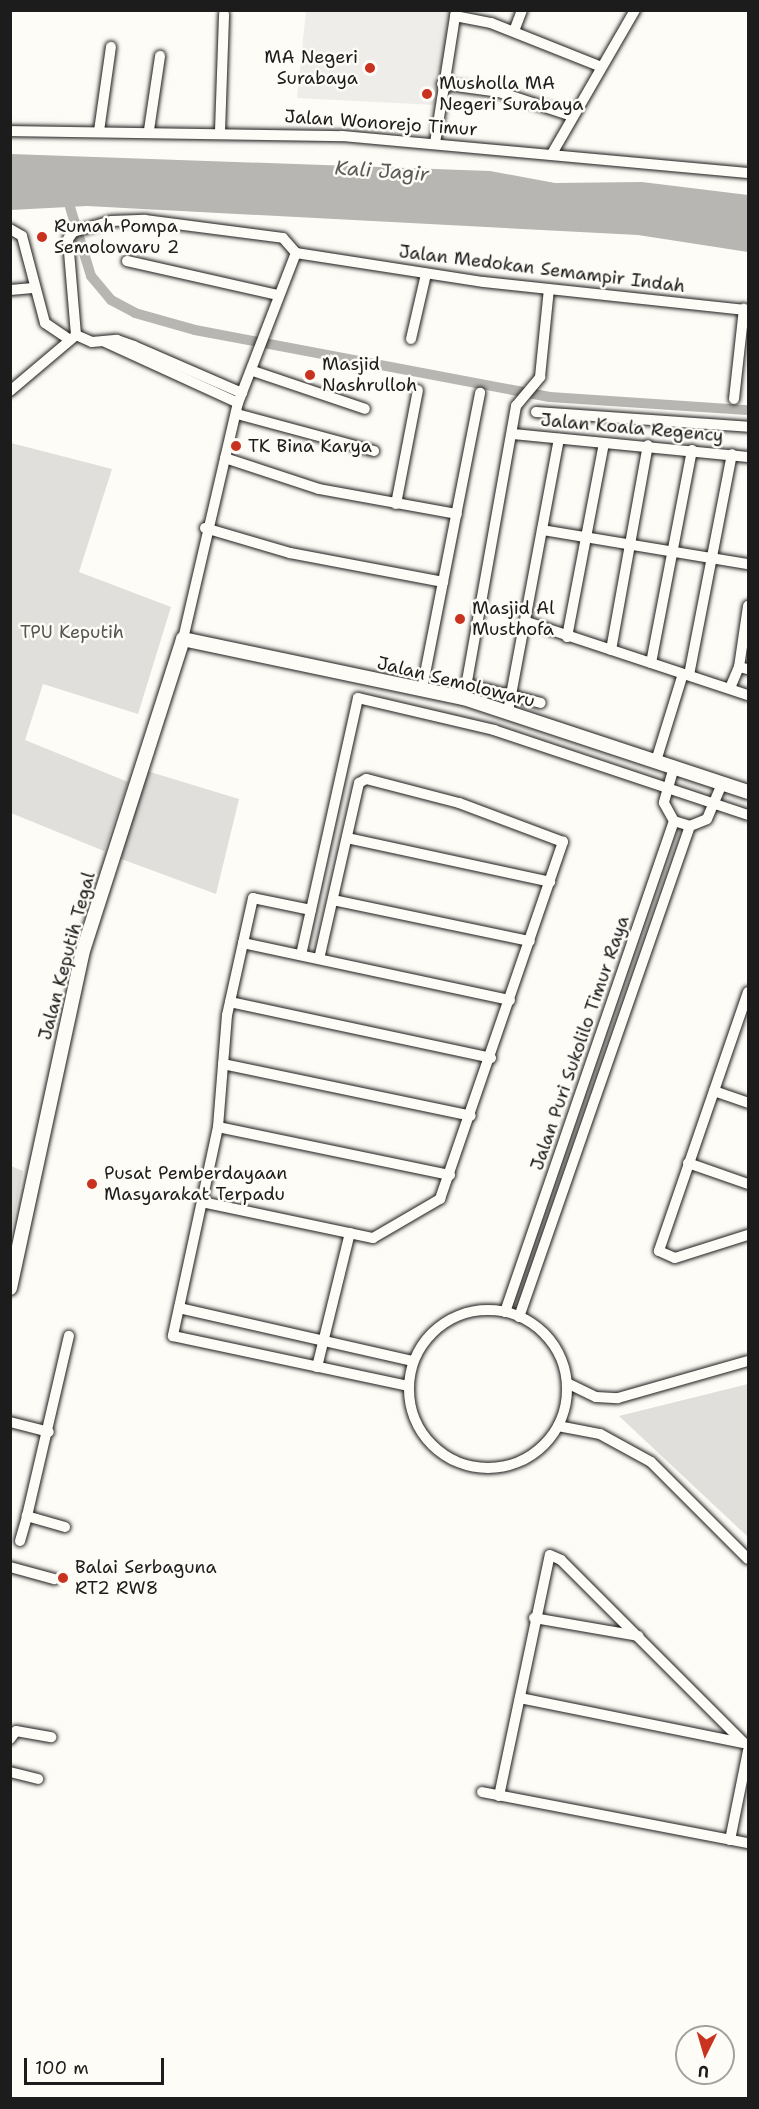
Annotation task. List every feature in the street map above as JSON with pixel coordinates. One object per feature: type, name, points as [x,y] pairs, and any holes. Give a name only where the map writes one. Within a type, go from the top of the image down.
[{"type":"main road","name":"Jalan Semolowaru","points":[[183,639],[464,699],[508,711],[657,761],[721,786],[748,792]]},
{"type":"main road","name":"Jalan Keputih Tegal","points":[[10,1288],[83,950],[183,639]]},
{"type":"street","points":[[514,31],[522,10]]},
{"type":"street","points":[[553,152],[599,66],[635,10]]},
{"type":"street","points":[[435,143],[442,84],[455,13],[514,31],[599,66]]},
{"type":"street","points":[[220,131],[224,14]]},
{"type":"street","points":[[99,131],[111,47]]},
{"type":"street","points":[[149,130],[160,57]]},
{"type":"street","points":[[442,84],[498,92],[572,116]]},
{"type":"street","name":"Jalan Wonorejo Timur","points":[[10,130],[220,131],[435,143],[553,152],[748,172]]},
{"type":"street","points":[[73,338],[68,239],[73,232],[84,228],[144,220],[283,238],[296,253],[278,295],[260,357],[240,398],[205,528],[183,639]]},
{"type":"street","points":[[10,229],[22,236],[33,288],[45,323],[73,338],[105,342],[240,398]]},
{"type":"street","name":"Jalan Medokan Semampir Indah","points":[[296,253],[426,274],[549,290],[746,309]]},
{"type":"street","points":[[127,261],[278,295]]},
{"type":"street","points":[[411,339],[426,274]]},
{"type":"street","points":[[10,290],[33,288]]},
{"type":"street","points":[[464,699],[519,401],[536,386],[549,290]]},
{"type":"street","points":[[734,399],[746,309]]},
{"type":"street","points":[[10,391],[73,338]]},
{"type":"street","points":[[253,371],[364,409]]},
{"type":"street","points":[[396,504],[418,390]]},
{"type":"street","points":[[422,689],[480,393]]},
{"type":"street","points":[[536,412],[748,427]]},
{"type":"street","points":[[237,414],[374,451]]},
{"type":"street","name":"Jalan Koala Regency","points":[[513,434],[648,445],[748,457]]},
{"type":"street","points":[[508,711],[527,622],[559,439]]},
{"type":"street","points":[[567,637],[604,443]]},
{"type":"street","points":[[611,650],[648,445]]},
{"type":"street","points":[[651,663],[692,450]]},
{"type":"street","points":[[657,761],[686,674],[713,560],[732,454]]},
{"type":"street","points":[[225,458],[319,489],[457,514]]},
{"type":"street","points":[[205,528],[290,553],[443,582]]},
{"type":"street","points":[[542,530],[748,564]]},
{"type":"street","points":[[730,688],[744,668],[748,606]]},
{"type":"street","points":[[527,622],[567,637],[748,694]]},
{"type":"street","points":[[466,684],[541,702]]},
{"type":"street","points":[[301,955],[358,698],[494,730],[668,786],[748,815]]},
{"type":"street","points":[[674,769],[664,803],[674,821],[690,826],[707,819],[721,786]]},
{"type":"street","points":[[202,1202],[373,1238],[440,1199],[491,1058],[563,842],[560,838],[366,779],[359,783],[319,959]]},
{"type":"street","name":"Jalan Puri Sukolilo Timur Raya","points":[[505,1312],[674,821]]},
{"type":"street","name":"Jalan Puri Sukolilo Timur Raya","points":[[519,1317],[690,826]]},
{"type":"street","points":[[347,838],[550,882]]},
{"type":"street","points":[[311,910],[253,898],[230,1002],[218,1127],[173,1336],[408,1386]]},
{"type":"street","points":[[333,900],[530,941]]},
{"type":"street","points":[[243,943],[510,1000]]},
{"type":"street","points":[[748,992],[744,1022],[714,1091],[688,1163],[660,1255],[675,1258],[748,1235]]},
{"type":"street","points":[[230,1002],[491,1058]]},
{"type":"street","points":[[597,1045],[611,1052]]},
{"type":"street","points":[[223,1064],[471,1116]]},
{"type":"street","points":[[714,1091],[748,1103]]},
{"type":"street","points":[[218,1127],[450,1175]]},
{"type":"street","points":[[688,1163],[748,1184]]},
{"type":"street","points":[[317,1367],[350,1233]]},
{"type":"street","points":[[179,1308],[414,1360]]},
{"type":"street","points":[[477,1311],[505,1312],[519,1317],[552,1343],[567,1383],[558,1426],[520,1461],[467,1465],[424,1436],[408,1386],[414,1360],[428,1337],[450,1319],[477,1311]]},
{"type":"street","points":[[20,1541],[49,1431],[69,1336]]},
{"type":"street","points":[[567,1383],[582,1393],[618,1398],[748,1361]]},
{"type":"street","points":[[10,1422],[49,1431]]},
{"type":"street","points":[[558,1426],[600,1434],[651,1462],[748,1559]]},
{"type":"street","points":[[27,1516],[65,1527]]},
{"type":"street","points":[[500,1796],[547,1558],[561,1560],[747,1746]]},
{"type":"street","points":[[10,1567],[54,1579]]},
{"type":"street","points":[[534,1618],[638,1636]]},
{"type":"street","points":[[520,1698],[747,1746]]},
{"type":"street","points":[[10,1739],[16,1731],[51,1737]]},
{"type":"street","points":[[730,1840],[747,1746]]},
{"type":"street","points":[[10,1772],[38,1779]]},
{"type":"street","points":[[482,1792],[748,1843]]},
{"type":"shaded area","name":"MA Negeri Surabaya","points":[[306,11],[453,11],[435,105],[297,98]]},
{"type":"green space","name":"TPU Keputih","points":[[11,443],[112,469],[79,572],[171,607],[138,714],[43,684],[25,740],[128,782],[104,851],[11,813]]},
{"type":"green space","points":[[147,771],[239,799],[216,894],[116,857]]},
{"type":"green space","points":[[10,1166],[23,1171],[11,1234]]},
{"type":"green space","points":[[748,1384],[748,1537],[619,1416]]},
{"type":"water","name":"Kali Jagir","points":[[11,154],[490,171],[555,183],[642,182],[748,195],[748,252],[638,235],[87,206],[11,210]]},
{"type":"waterway","points":[[70,207],[91,276],[111,300],[135,313],[195,330],[550,397],[748,410]]},
{"type":"place","name":"MA Negeri Surabaya","points":[[370,68]]},
{"type":"place","name":"Musholla MA Negeri Surabaya","points":[[427,94]]},
{"type":"place","name":"Rumah Pompa Semolowaru 2","points":[[42,237]]},
{"type":"place","name":"Masjid Nashrulloh","points":[[310,375]]},
{"type":"place","name":"TK Bina Karya","points":[[236,446]]},
{"type":"place","name":"Masjid Al Musthofa","points":[[460,619]]},
{"type":"place","name":"Pusat Pemberdayaan Masyarakat Terpadu","points":[[92,1184]]},
{"type":"place","name":"Balai Serbaguna RT2 RW8","points":[[63,1578]]}]
